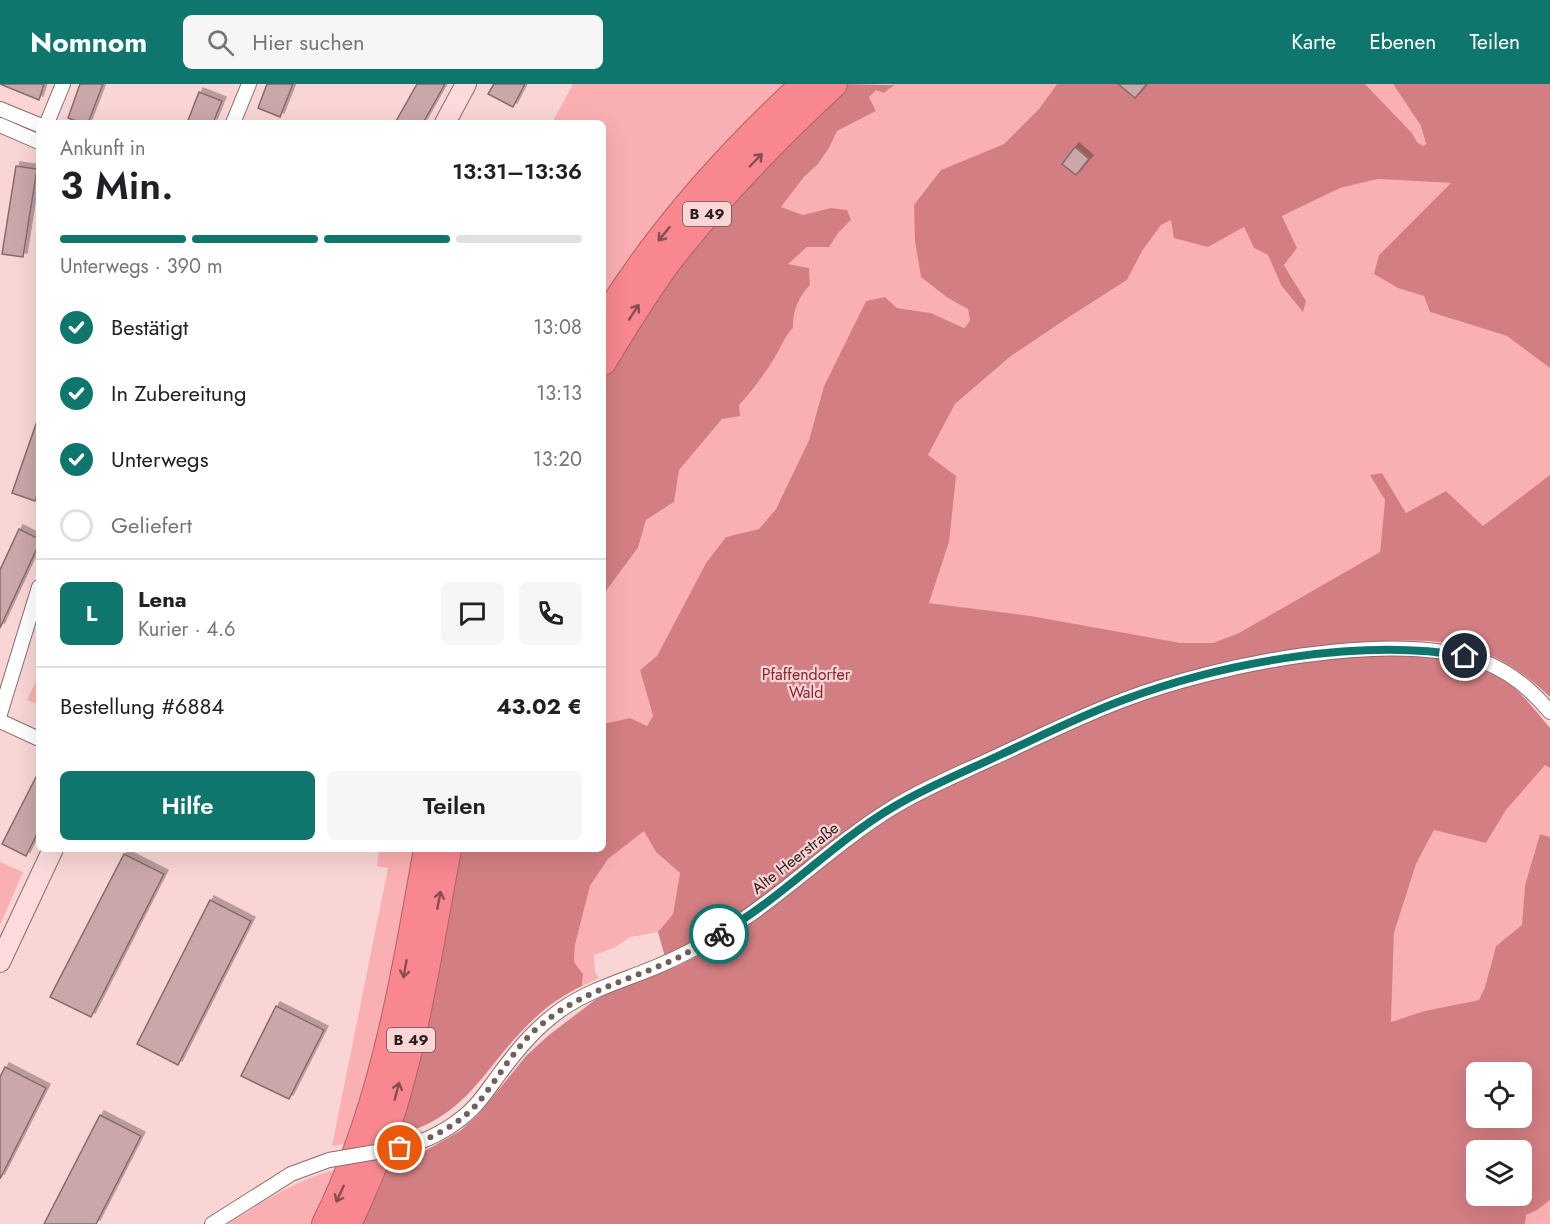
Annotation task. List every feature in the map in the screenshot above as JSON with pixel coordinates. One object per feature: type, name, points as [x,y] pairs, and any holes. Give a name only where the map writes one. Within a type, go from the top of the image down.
[{"type":"highway","name":"B 49","points":[[606,318],[654,247],[690,203],[727,161],[804,84]]},
{"type":"highway","name":"B 49","points":[[606,357],[635,309],[707,214],[763,153],[834,84]]},
{"type":"highway","name":"B 49","points":[[325,1224],[350,1171],[378,1087],[402,989],[426,852]]},
{"type":"highway","name":"B 49","points":[[348,1224],[367,1184],[396,1095],[421,992],[447,852]]},
{"type":"street","points":[[42,120],[63,84]]},
{"type":"street","points":[[234,120],[249,84]]},
{"type":"street","points":[[447,120],[466,84]]},
{"type":"street","points":[[0,109],[36,122]]},
{"type":"street","points":[[0,125],[33,140]]},
{"type":"street","points":[[0,714],[36,597]]},
{"type":"street","name":"Alte Heerstraße","points":[[212,1224],[291,1174],[329,1160],[400,1148],[440,1132],[471,1111],[533,1032],[571,1003],[599,989],[673,960],[723,932],[753,912],[849,837],[895,806],[1078,718],[1129,698],[1238,666],[1319,654],[1385,649],[1465,656],[1485,662],[1514,678],[1550,712]]},
{"type":"street","points":[[0,721],[36,738]]},
{"type":"street","points":[[0,962],[51,852]]},
{"type":"shaded area","points":[[573,84],[793,84],[606,302],[606,120],[554,120]]},
{"type":"shaded area","points":[[893,84],[1057,84],[1039,109],[1004,144],[941,170],[948,298],[969,309],[970,321],[964,328],[932,313],[897,308],[885,297],[866,301],[824,386],[809,440],[776,509],[759,529],[726,537],[706,563],[657,656],[640,670],[653,716],[647,726],[630,718],[606,723],[606,591],[638,549],[646,520],[674,502],[678,470],[722,419],[739,405],[757,384],[783,338],[793,328],[797,305],[810,285],[809,268],[787,264],[807,247],[829,247],[851,220],[831,208],[803,215],[781,207],[804,177],[818,164],[837,131],[876,111],[869,97],[876,89]]},
{"type":"shaded area","points":[[1365,84],[1393,84],[1421,126],[1426,145],[1423,146],[1417,142],[1412,133]]},
{"type":"shaded area","points":[[1378,179],[1452,183],[1379,255],[1398,288],[1424,296],[1430,312],[1507,336],[1550,368],[1550,475],[1483,526],[1406,513],[1382,473],[1371,475],[1385,500],[1380,552],[1239,633],[1213,643],[1181,643],[1031,616],[929,603],[949,542],[928,455],[955,404],[1011,356],[1127,280],[1142,251],[1161,225],[1171,220],[1208,247],[1244,227],[1254,248],[1268,255],[1281,285],[1306,301],[1284,264],[1297,248],[1282,216],[1340,188]]},
{"type":"shaded area","points":[[36,681],[36,704],[27,700]]},
{"type":"shaded area","points":[[1545,764],[1550,768],[1550,837],[1540,834],[1525,885],[1522,926],[1496,946],[1485,987],[1479,1000],[1424,1011],[1391,1022],[1394,933],[1416,864],[1434,830],[1486,843],[1506,810]]},
{"type":"shaded area","points":[[644,830],[656,852],[680,873],[673,914],[658,932],[630,937],[616,947],[594,955],[595,972],[599,978],[582,986],[583,974],[574,962],[575,945],[590,886],[608,859]]},
{"type":"shaded area","points":[[379,852],[418,852],[389,1009],[351,1143],[332,1146],[388,868],[377,866]]},
{"type":"shaded area","points":[[0,862],[23,872],[0,925]]},
{"type":"shaded area","points":[[341,1168],[314,1224],[228,1224],[296,1184]]},
{"type":"shaded area","points":[[1550,1200],[1550,1224],[1525,1224],[1526,1215]]},
{"type":"green space","points":[[843,84],[894,85],[884,93],[876,90],[869,97],[876,111],[837,131],[818,164],[804,177],[781,207],[803,215],[831,208],[847,210],[851,220],[829,247],[807,247],[788,264],[809,268],[810,285],[797,305],[793,328],[762,376],[739,405],[740,416],[722,419],[679,470],[674,502],[646,520],[638,548],[606,591],[606,368],[674,261]]},
{"type":"green space","name":"Pfaffendorfer Wald","points":[[1057,84],[1365,84],[1423,146],[1426,144],[1421,126],[1393,84],[1550,84],[1550,368],[1507,336],[1430,312],[1424,296],[1398,288],[1374,274],[1379,255],[1451,183],[1378,179],[1340,188],[1282,216],[1297,248],[1284,265],[1306,301],[1303,312],[1281,285],[1268,255],[1254,248],[1244,227],[1208,247],[1174,238],[1171,220],[1161,225],[1142,251],[1127,280],[1011,356],[955,404],[928,455],[956,476],[949,542],[929,603],[1031,616],[1181,643],[1213,643],[1239,633],[1380,552],[1385,500],[1370,475],[1382,473],[1406,513],[1446,491],[1483,526],[1550,475],[1550,697],[1520,672],[1494,657],[1469,648],[1435,642],[1383,641],[1315,648],[1247,659],[1180,675],[1114,696],[1071,714],[903,794],[842,834],[746,910],[665,957],[658,932],[673,914],[680,873],[656,852],[644,831],[608,859],[590,886],[575,945],[574,962],[583,974],[582,986],[558,1000],[536,1017],[459,1103],[441,1117],[419,1128],[393,1136],[455,852],[606,852],[606,723],[630,718],[647,726],[653,716],[640,670],[657,656],[706,563],[726,537],[759,529],[776,509],[809,440],[824,386],[866,301],[885,297],[897,308],[931,313],[964,328],[970,321],[968,309],[948,298],[921,277],[915,241],[914,205],[941,170],[1004,144],[1039,109]]},
{"type":"green space","points":[[1385,655],[1449,660],[1480,669],[1509,684],[1526,699],[1550,728],[1550,768],[1545,765],[1506,810],[1486,843],[1434,830],[1416,864],[1394,933],[1391,1022],[1424,1011],[1479,1000],[1485,987],[1496,946],[1522,925],[1525,885],[1540,834],[1550,837],[1550,1200],[1526,1215],[1525,1224],[359,1224],[385,1163],[416,1156],[460,1131],[478,1115],[526,1056],[549,1035],[595,1000],[612,991],[678,966],[717,946],[767,911],[878,823],[929,793],[1085,721],[1133,702],[1241,670],[1316,660]]},
{"type":"building","points":[[0,84],[44,84],[39,100]]},
{"type":"building","points":[[80,84],[103,84],[89,120],[68,118]]},
{"type":"building","points":[[267,84],[293,84],[280,117],[258,108]]},
{"type":"building","points":[[417,84],[445,84],[425,120],[397,120]]},
{"type":"building","points":[[494,84],[525,84],[513,107],[488,94]]},
{"type":"building","points":[[1118,84],[1147,84],[1135,98]]},
{"type":"building","points":[[199,92],[222,101],[214,120],[188,120]]},
{"type":"building","points":[[1075,147],[1089,159],[1076,175],[1062,164]]},
{"type":"building","points":[[16,166],[36,169],[23,257],[2,254]]},
{"type":"building","points":[[36,424],[36,498],[35,501],[12,493]]},
{"type":"building","points":[[19,529],[36,538],[36,550],[0,628],[0,570]]},
{"type":"building","points":[[36,777],[36,836],[26,856],[2,844]]},
{"type":"building","points":[[124,854],[164,874],[91,1017],[50,997]]},
{"type":"building","points":[[210,900],[251,921],[178,1065],[137,1044]]},
{"type":"building","points":[[276,1006],[324,1030],[289,1099],[241,1076]]},
{"type":"building","points":[[5,1067],[46,1088],[0,1179],[0,1077]]},
{"type":"building","points":[[100,1115],[141,1136],[96,1224],[44,1224]]},
{"type":"way so far","points":[[400,1148],[440,1132],[471,1111],[533,1032],[571,1003],[599,989],[673,960],[719,934]]},
{"type":"route","points":[[719,934],[753,912],[849,837],[895,806],[924,790],[1078,718],[1129,698],[1238,666],[1319,654],[1400,649],[1465,656]]}]
